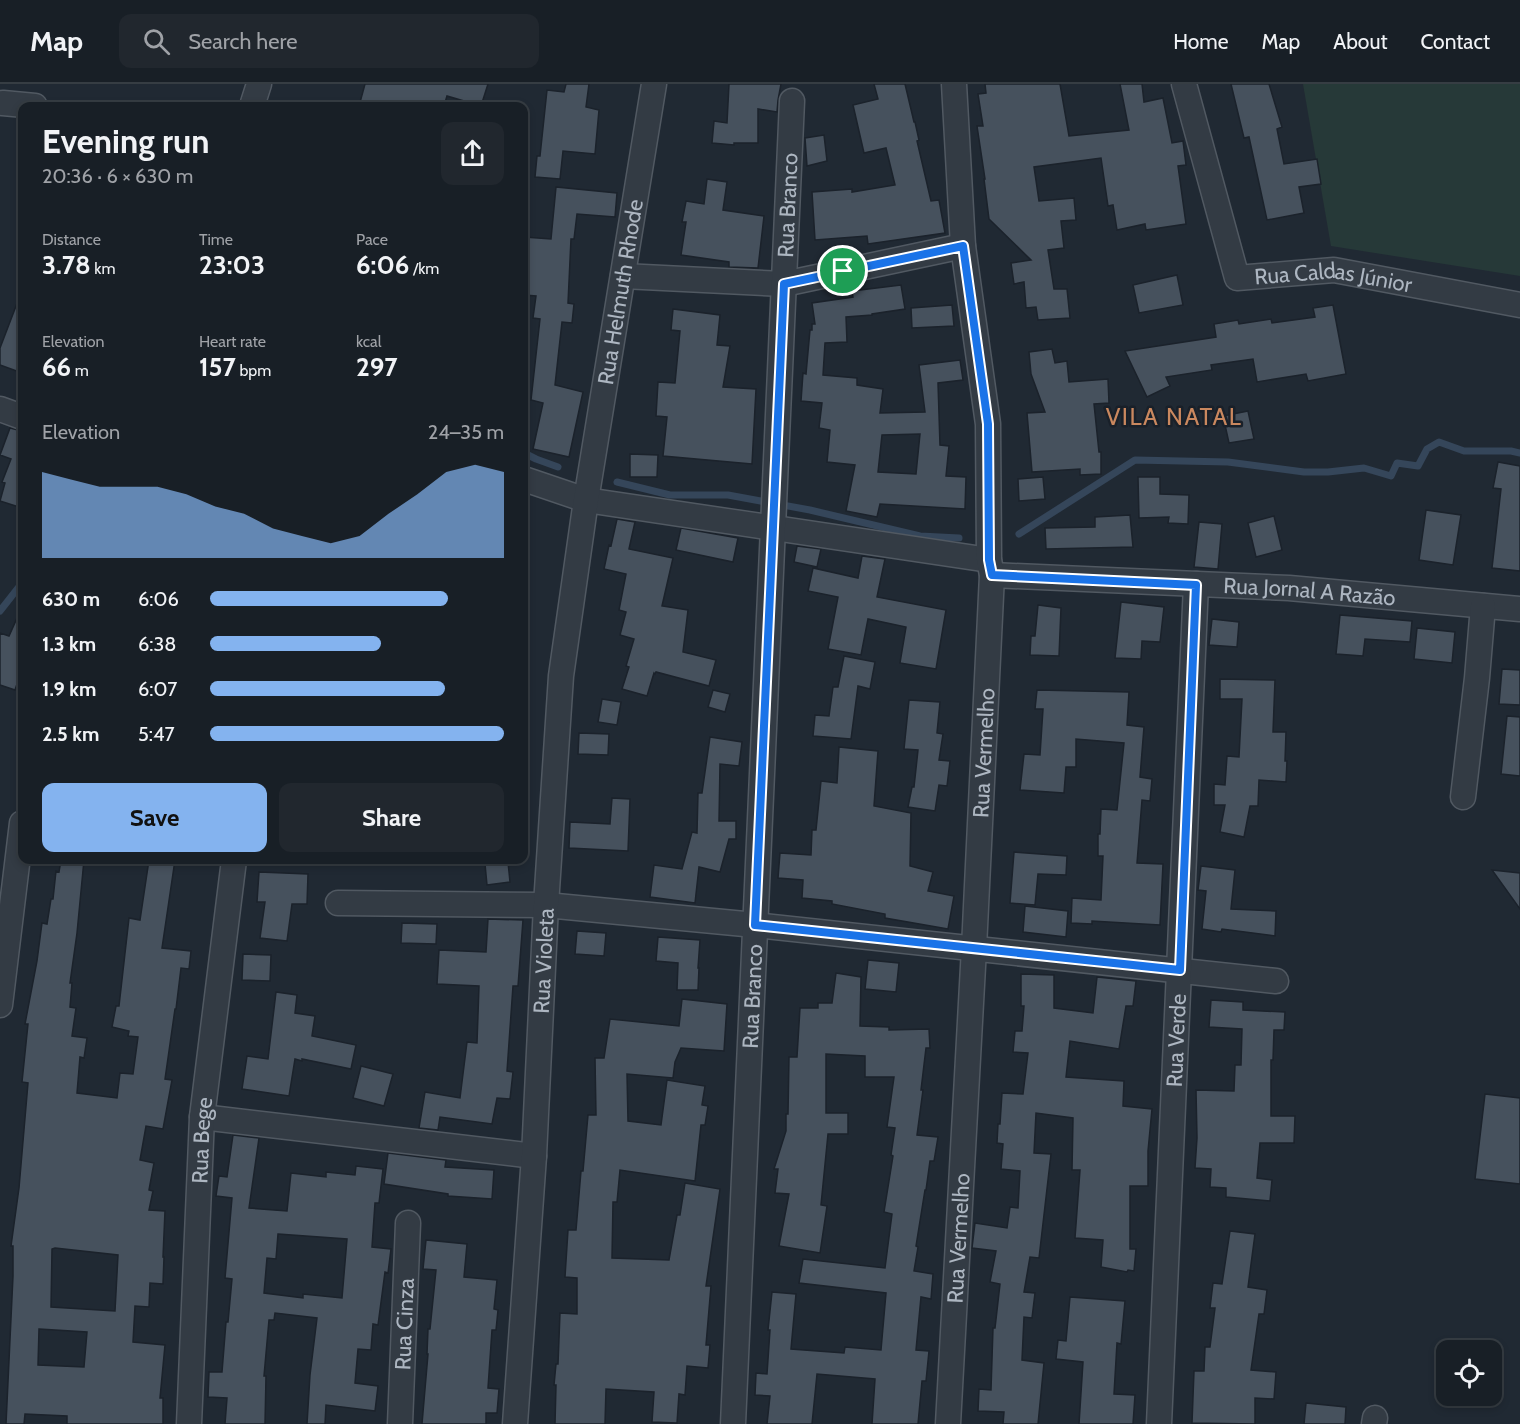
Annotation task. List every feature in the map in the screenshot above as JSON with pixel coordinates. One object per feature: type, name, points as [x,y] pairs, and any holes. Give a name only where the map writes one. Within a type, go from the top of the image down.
[{"type":"street","points":[[253,102],[259,84]]},
{"type":"street","name":"Rua Helmuth Rhode","points":[[586,500],[654,84]]},
{"type":"street","name":"Rua Vermelho","points":[[948,1424],[974,948],[990,567],[988,424],[963,246],[954,84]]},
{"type":"street","name":"Rua Caldas Júnior","points":[[1184,84],[1237,278],[1334,270],[1520,305]]},
{"type":"street","points":[[3,100],[18,103]]},
{"type":"street","name":"Rua Branco","points":[[733,1424],[792,101]]},
{"type":"street","points":[[623,276],[784,284],[963,246]]},
{"type":"street","points":[[0,409],[18,416]]},
{"type":"street","name":"Rua Jornal A Razão","points":[[528,480],[586,500],[773,527],[990,567],[1196,585],[1289,588],[1520,609]]},
{"type":"street","name":"Rua Violeta","points":[[515,1424],[534,1156],[546,905],[561,676],[586,500]]},
{"type":"street","name":"Rua Verde","points":[[1159,1424],[1196,585]]},
{"type":"street","points":[[1463,797],[1483,606]]},
{"type":"street","points":[[0,1005],[18,856]]},
{"type":"street","name":"Rua Bege","points":[[189,1424],[202,1117],[234,864]]},
{"type":"street","points":[[338,903],[546,905],[1276,981]]},
{"type":"street","points":[[202,1117],[534,1156]]},
{"type":"street","name":"Rua Cinza","points":[[400,1424],[408,1223]]},
{"type":"green space","points":[[1303,84],[1520,84],[1520,276],[1331,246]]},
{"type":"building","points":[[365,84],[488,84],[482,102],[467,102],[447,96],[445,102],[360,102]]},
{"type":"building","points":[[566,84],[589,84],[586,107],[599,110],[595,154],[563,151],[560,179],[535,177],[537,156],[540,156],[547,90],[564,92]]},
{"type":"building","points":[[729,84],[781,84],[777,112],[758,109],[758,143],[734,143],[734,145],[712,143],[714,121],[727,123]]},
{"type":"building","points":[[874,84],[905,84],[931,201],[939,200],[945,233],[868,244],[867,236],[815,240],[812,192],[852,189],[852,192],[895,185],[886,148],[864,153],[853,105],[878,99]]},
{"type":"building","points":[[985,84],[1060,84],[1069,136],[1129,130],[1120,84],[1142,84],[1144,102],[1163,98],[1172,143],[1183,141],[1186,165],[1178,166],[1186,224],[1146,230],[1145,224],[1117,230],[1113,205],[1108,206],[1101,158],[1034,167],[1039,201],[1074,198],[1076,220],[1061,221],[1064,248],[1048,250],[1054,289],[1067,289],[1070,318],[1038,320],[1036,307],[1026,308],[1024,282],[1014,284],[1011,263],[1031,260],[989,219],[977,126],[983,126],[978,94],[986,93]]},
{"type":"building","points":[[1231,84],[1269,84],[1282,127],[1277,129],[1284,164],[1317,159],[1321,184],[1299,187],[1304,213],[1267,220],[1249,137],[1244,138]]},
{"type":"building","points":[[824,135],[827,161],[807,166],[805,138]]},
{"type":"building","points":[[707,179],[727,182],[723,210],[764,216],[758,268],[729,267],[729,262],[681,255],[686,222],[682,222],[686,201],[704,204]]},
{"type":"building","points":[[556,187],[617,193],[615,217],[577,214],[574,239],[571,239],[568,303],[574,304],[572,323],[562,322],[555,385],[583,392],[569,457],[533,449],[543,403],[531,400],[540,319],[533,318],[536,296],[528,295],[528,237],[551,239]]},
{"type":"building","points":[[1177,275],[1183,305],[1139,313],[1133,285]]},
{"type":"building","points":[[901,285],[905,309],[846,317],[847,342],[825,343],[823,375],[857,378],[857,385],[883,389],[880,413],[925,412],[919,365],[960,360],[963,380],[938,383],[940,445],[949,446],[946,476],[966,477],[965,509],[880,504],[877,517],[846,511],[855,465],[827,462],[830,430],[819,428],[822,403],[801,401],[810,330],[812,330],[812,324],[815,324],[812,303],[853,297],[852,291]],"holes":[[[920,434],[916,474],[878,472],[882,435]]]},
{"type":"building","points":[[18,301],[18,372],[0,365],[0,348]]},
{"type":"building","points":[[952,305],[954,326],[912,328],[911,308]]},
{"type":"building","points":[[1333,305],[1346,374],[1308,381],[1306,374],[1257,382],[1253,359],[1211,365],[1212,370],[1166,377],[1170,386],[1147,397],[1125,351],[1216,337],[1214,324],[1238,320],[1239,324],[1271,319],[1272,323],[1315,317],[1313,308]]},
{"type":"building","points":[[673,309],[720,315],[717,345],[730,346],[723,387],[756,389],[752,464],[663,456],[667,417],[656,416],[658,382],[675,383],[680,331],[671,330]]},
{"type":"building","points":[[1052,349],[1055,363],[1067,361],[1069,382],[1108,379],[1109,403],[1094,404],[1099,452],[1101,452],[1101,474],[1080,475],[1080,469],[1032,472],[1027,413],[1045,412],[1031,374],[1029,352]]},
{"type":"building","points":[[1248,411],[1254,439],[1229,443],[1223,416]]},
{"type":"building","points":[[10,428],[18,430],[18,507],[0,501],[5,483],[2,482],[11,459],[0,455]]},
{"type":"building","points":[[630,454],[658,455],[657,477],[630,477]]},
{"type":"building","points":[[1498,462],[1520,466],[1520,571],[1492,568],[1501,489],[1493,488]]},
{"type":"building","points":[[1043,477],[1045,499],[1019,501],[1018,479]]},
{"type":"building","points":[[1138,477],[1160,477],[1160,494],[1189,495],[1188,524],[1168,523],[1169,517],[1139,518]]},
{"type":"building","points":[[1426,510],[1461,515],[1453,565],[1419,560]]},
{"type":"building","points":[[1130,515],[1133,547],[1046,549],[1045,528],[1095,527],[1095,517]]},
{"type":"building","points":[[1274,516],[1282,550],[1256,557],[1248,523]]},
{"type":"building","points":[[617,519],[635,522],[629,549],[673,558],[662,606],[688,610],[683,652],[716,660],[709,686],[656,672],[647,696],[622,689],[634,639],[620,635],[626,612],[619,610],[626,574],[604,569]]},
{"type":"building","points":[[1199,522],[1222,524],[1218,569],[1194,567]]},
{"type":"building","points":[[681,528],[738,538],[733,562],[676,550]]},
{"type":"building","points":[[797,546],[821,549],[817,567],[794,562]]},
{"type":"building","points":[[862,556],[885,559],[877,597],[946,610],[936,669],[900,663],[906,627],[868,619],[861,655],[828,649],[838,597],[808,591],[813,568],[858,578]]},
{"type":"building","points":[[1121,602],[1164,607],[1160,642],[1142,641],[1141,659],[1115,658]]},
{"type":"building","points":[[1038,605],[1061,608],[1059,656],[1030,655],[1031,636],[1035,636]]},
{"type":"building","points":[[1340,615],[1412,621],[1410,642],[1365,639],[1363,656],[1336,654]]},
{"type":"building","points":[[18,616],[18,681],[15,690],[0,685],[0,633],[9,636]]},
{"type":"building","points":[[1212,619],[1239,622],[1237,647],[1209,645]]},
{"type":"building","points":[[1417,628],[1455,632],[1452,663],[1414,659]]},
{"type":"building","points":[[844,656],[875,662],[870,689],[858,686],[851,739],[813,736],[815,715],[829,716],[833,687],[838,687]]},
{"type":"building","points":[[1502,669],[1520,670],[1520,705],[1499,704]]},
{"type":"building","points":[[1220,679],[1275,680],[1273,732],[1286,732],[1286,782],[1259,780],[1258,806],[1250,806],[1244,837],[1220,832],[1225,805],[1214,805],[1214,784],[1225,785],[1227,756],[1239,757],[1242,699],[1220,699]]},
{"type":"building","points":[[713,690],[730,694],[725,712],[708,707]]},
{"type":"building","points":[[1037,690],[1129,692],[1127,725],[1144,727],[1140,777],[1152,779],[1150,801],[1142,800],[1137,863],[1163,864],[1160,925],[1092,921],[1092,924],[1071,923],[1072,898],[1101,900],[1103,856],[1098,856],[1098,834],[1100,834],[1101,809],[1117,810],[1124,743],[1076,739],[1076,767],[1066,767],[1064,793],[1020,790],[1024,754],[1040,755],[1043,709],[1035,709]]},
{"type":"building","points":[[602,699],[621,702],[617,725],[598,722]]},
{"type":"building","points":[[909,700],[940,702],[937,733],[943,734],[939,760],[950,761],[947,786],[939,785],[935,811],[908,807],[912,787],[914,787],[918,750],[904,749]]},
{"type":"building","points":[[1507,716],[1520,717],[1520,776],[1501,774]]},
{"type":"building","points":[[579,733],[609,734],[608,755],[578,754]]},
{"type":"building","points":[[710,737],[742,742],[739,766],[720,764],[719,821],[736,821],[736,839],[729,839],[720,872],[699,867],[695,903],[650,897],[654,865],[682,869],[692,832],[697,833],[698,793],[702,793]]},
{"type":"building","points":[[839,747],[878,751],[874,806],[911,813],[910,866],[933,872],[928,891],[954,896],[948,929],[885,918],[885,914],[832,904],[832,901],[802,898],[803,880],[778,878],[780,853],[811,855],[812,830],[816,830],[821,781],[837,783]]},
{"type":"building","points":[[612,798],[630,799],[628,851],[569,848],[570,822],[610,824]]},
{"type":"building","points":[[1014,852],[1067,856],[1066,875],[1038,874],[1035,905],[1010,903]]},
{"type":"building","points":[[60,864],[84,864],[70,983],[72,983],[70,1007],[76,1008],[72,1036],[87,1038],[84,1058],[80,1057],[77,1093],[117,1098],[120,1073],[133,1074],[138,1037],[128,1036],[129,1031],[112,1027],[116,1006],[119,1006],[129,918],[140,920],[148,864],[174,864],[162,948],[191,951],[189,969],[181,968],[165,1079],[172,1080],[163,1129],[146,1126],[140,1160],[154,1163],[149,1190],[153,1191],[149,1210],[165,1211],[163,1284],[150,1283],[149,1307],[135,1306],[133,1342],[165,1345],[160,1398],[163,1398],[163,1424],[67,1424],[67,1416],[25,1414],[24,1424],[6,1424],[13,1276],[13,1246],[11,1246],[19,1188],[28,1083],[22,1082],[28,1024],[25,1024],[42,923],[47,924],[56,871],[59,872]],"holes":[[[52,1249],[118,1255],[115,1311],[51,1307]],[[39,1329],[87,1332],[84,1367],[38,1365]]]},
{"type":"building","points":[[485,864],[508,864],[510,882],[487,885]]},
{"type":"building","points":[[1201,866],[1235,870],[1231,909],[1276,911],[1275,936],[1222,929],[1221,932],[1202,929],[1206,891],[1198,890]]},
{"type":"building","points":[[1492,870],[1520,873],[1520,909]]},
{"type":"building","points":[[259,872],[308,874],[307,904],[292,904],[287,941],[260,938],[265,902],[257,902]]},
{"type":"building","points":[[1025,906],[1068,911],[1066,937],[1023,932]]},
{"type":"building","points":[[488,919],[523,920],[518,986],[513,986],[507,1071],[513,1072],[510,1099],[497,1098],[492,1124],[440,1117],[438,1130],[419,1128],[425,1092],[460,1098],[467,1042],[477,1043],[479,986],[437,984],[439,950],[486,952]]},
{"type":"building","points":[[402,923],[437,924],[436,944],[401,943]]},
{"type":"building","points":[[577,931],[606,933],[604,956],[575,954]]},
{"type":"building","points":[[658,937],[700,940],[698,990],[677,990],[678,963],[656,961]]},
{"type":"building","points":[[243,954],[271,955],[270,981],[242,980]]},
{"type":"building","points":[[868,960],[899,963],[896,992],[865,989]]},
{"type":"building","points":[[836,973],[861,977],[860,1026],[889,1027],[889,1030],[929,1029],[930,1048],[926,1048],[917,1135],[938,1137],[934,1161],[930,1161],[914,1271],[933,1274],[931,1299],[921,1297],[916,1350],[929,1351],[926,1381],[922,1381],[918,1424],[872,1424],[875,1379],[817,1374],[812,1424],[767,1424],[770,1396],[755,1395],[756,1373],[767,1374],[772,1292],[796,1294],[791,1349],[844,1353],[845,1347],[881,1350],[886,1293],[799,1283],[803,1259],[885,1268],[892,1214],[884,1212],[895,1128],[887,1127],[894,1077],[865,1077],[865,1056],[826,1054],[826,1113],[848,1113],[848,1134],[828,1134],[821,1205],[827,1206],[820,1253],[779,1246],[789,1194],[775,1193],[778,1169],[774,1169],[786,1131],[789,1057],[797,1057],[800,1008],[818,1008],[818,1003],[832,1003]]},
{"type":"building","points":[[1021,974],[1054,975],[1054,1008],[1093,1013],[1097,977],[1136,981],[1133,1006],[1126,1006],[1119,1049],[1070,1041],[1066,1077],[1124,1081],[1123,1106],[1152,1109],[1148,1151],[1148,1186],[1130,1186],[1130,1249],[1136,1249],[1134,1271],[1128,1270],[1127,1272],[1101,1267],[1103,1240],[1075,1238],[1080,1170],[1072,1170],[1073,1118],[1036,1113],[1034,1153],[1051,1154],[1039,1258],[1030,1257],[1024,1292],[1035,1293],[1032,1318],[1024,1317],[1022,1360],[1044,1363],[1038,1424],[1003,1424],[1004,1412],[978,1411],[979,1389],[991,1390],[993,1328],[995,1328],[1000,1284],[990,1282],[996,1251],[972,1248],[975,1223],[1007,1228],[1010,1207],[1018,1208],[1020,1171],[1001,1169],[1003,1144],[997,1143],[1002,1093],[1023,1094],[1028,1053],[1013,1052],[1015,1031],[1022,1031],[1024,1006],[1021,1006]]},
{"type":"building","points":[[276,992],[297,995],[295,1013],[315,1016],[312,1036],[356,1045],[351,1069],[295,1059],[289,1096],[242,1089],[247,1056],[268,1059]]},
{"type":"building","points":[[682,999],[727,1004],[724,1051],[681,1048],[675,1062],[673,1078],[627,1074],[628,1121],[661,1125],[667,1080],[705,1086],[702,1105],[708,1106],[705,1125],[701,1125],[695,1181],[620,1170],[617,1202],[613,1202],[612,1258],[669,1260],[685,1183],[720,1189],[706,1286],[711,1286],[706,1345],[710,1345],[708,1368],[687,1366],[685,1395],[679,1394],[677,1423],[652,1422],[654,1392],[606,1389],[605,1424],[555,1424],[556,1385],[554,1385],[556,1364],[558,1364],[560,1313],[577,1314],[577,1278],[565,1277],[568,1230],[576,1230],[588,1115],[596,1115],[595,1058],[604,1058],[610,1019],[679,1026]]},
{"type":"building","points":[[1211,1000],[1243,1002],[1243,1010],[1285,1012],[1284,1030],[1274,1030],[1273,1060],[1271,1060],[1271,1116],[1295,1116],[1294,1143],[1260,1143],[1257,1178],[1272,1180],[1270,1201],[1226,1197],[1226,1188],[1210,1187],[1211,1169],[1195,1168],[1196,1090],[1234,1091],[1235,1065],[1241,1065],[1242,1029],[1209,1027]]},
{"type":"building","points":[[361,1066],[393,1074],[384,1106],[353,1098]]},
{"type":"building","points":[[1485,1094],[1520,1098],[1520,1184],[1475,1179]]},
{"type":"building","points":[[233,1135],[259,1138],[249,1208],[287,1211],[291,1173],[326,1177],[326,1172],[355,1175],[356,1166],[383,1169],[379,1203],[375,1203],[372,1247],[391,1249],[388,1273],[385,1272],[378,1325],[373,1324],[371,1350],[358,1349],[355,1383],[378,1386],[375,1411],[326,1405],[325,1424],[307,1424],[317,1318],[275,1313],[274,1320],[269,1320],[264,1376],[266,1376],[265,1424],[225,1424],[227,1398],[208,1397],[209,1372],[222,1372],[232,1279],[225,1278],[232,1198],[216,1196],[219,1176],[227,1177]],"holes":[[[278,1234],[347,1239],[342,1298],[303,1294],[303,1298],[264,1293],[267,1258],[276,1259]]]},
{"type":"building","points":[[388,1153],[446,1160],[445,1167],[494,1170],[492,1199],[448,1196],[448,1194],[384,1184]]},
{"type":"building","points":[[1230,1231],[1255,1234],[1248,1287],[1267,1290],[1264,1314],[1259,1314],[1251,1370],[1276,1372],[1274,1399],[1255,1398],[1255,1424],[1192,1423],[1194,1371],[1204,1371],[1205,1347],[1210,1347],[1215,1308],[1210,1308],[1213,1283],[1222,1284]]},
{"type":"building","points":[[426,1240],[467,1244],[464,1277],[497,1280],[494,1309],[498,1310],[496,1330],[492,1330],[488,1388],[499,1389],[497,1413],[486,1413],[486,1424],[422,1424],[428,1329],[430,1329],[436,1270],[423,1269]]},
{"type":"building","points":[[1070,1297],[1125,1301],[1121,1344],[1117,1343],[1114,1394],[1135,1395],[1133,1424],[1079,1424],[1083,1362],[1056,1359],[1058,1340],[1066,1341]]},
{"type":"building","points":[[1306,1403],[1346,1407],[1345,1424],[1304,1424]]},
{"type":"waterway","points":[[1019,534],[1135,460],[1228,462],[1304,472],[1364,468],[1391,476],[1397,463],[1418,466],[1427,449],[1439,442],[1464,451],[1520,453]]},
{"type":"waterway","points":[[528,455],[558,467]]},
{"type":"waterway","points":[[617,482],[670,495],[728,495],[810,510],[920,536],[959,538]]},
{"type":"waterway","points":[[0,611],[18,588]]},
{"type":"district","name":"VILA NATAL","points":[[1174,416]]},
{"type":"route","points":[[963,246],[988,424],[989,560],[992,575],[1196,585],[1180,970],[755,925],[784,284],[843,271],[963,246]]}]
